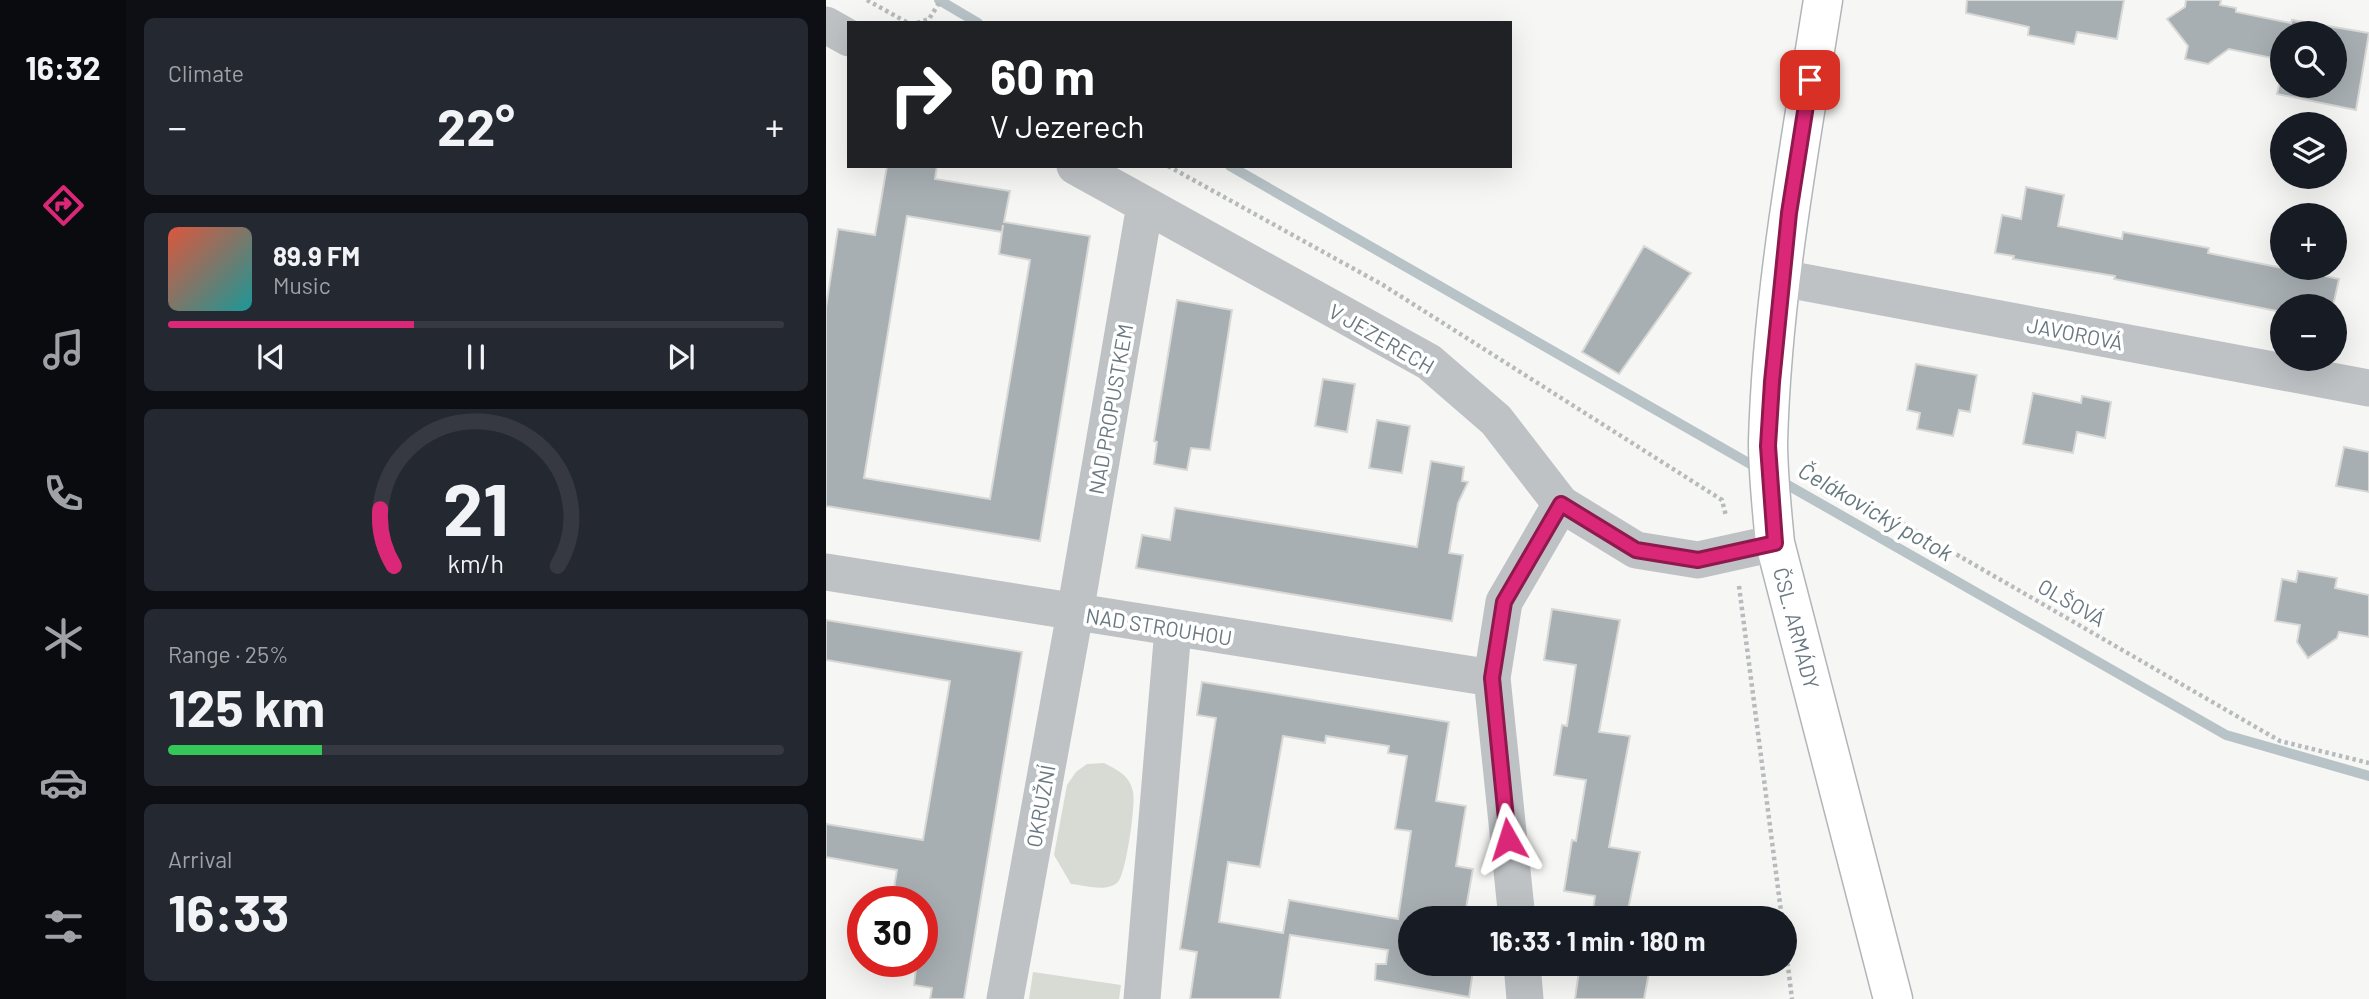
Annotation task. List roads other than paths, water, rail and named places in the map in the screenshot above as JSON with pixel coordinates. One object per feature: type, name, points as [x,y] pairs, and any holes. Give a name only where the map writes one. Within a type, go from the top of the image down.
[{"type":"street","name":"ČSL. ARMÁDY","points":[[1823,0],[1781,278],[1769,449],[1772,502],[1775,543],[1893,999]]},
{"type":"street","points":[[826,25],[847,37]]},
{"type":"street","name":"V JEZERECH","points":[[1079,168],[1429,362],[1496,420],[1561,504],[1636,550],[1698,560],[1775,543]]},
{"type":"street","name":"NAD PROPUSTKEM","points":[[1075,613],[1145,205]]},
{"type":"street","name":"JAVOROVÁ","points":[[1781,278],[2369,388]]},
{"type":"street","points":[[1516,906],[1492,678],[1504,602],[1561,504]]},
{"type":"street","name":"NAD STROUHOU","points":[[826,572],[1492,678]]},
{"type":"street","name":"OKRUŽNÍ","points":[[1005,999],[1075,613]]},
{"type":"street","points":[[1142,999],[1174,629]]},
{"type":"street","points":[[1523,976],[1525,999]]},
{"type":"waterway","name":"Čelákovický potok","points":[[939,0],[975,21]]},
{"type":"waterway","name":"Čelákovický potok","points":[[1233,168],[1759,469]]},
{"type":"waterway","name":"Čelákovický potok","points":[[1779,480],[2226,735],[2369,776]]}]
